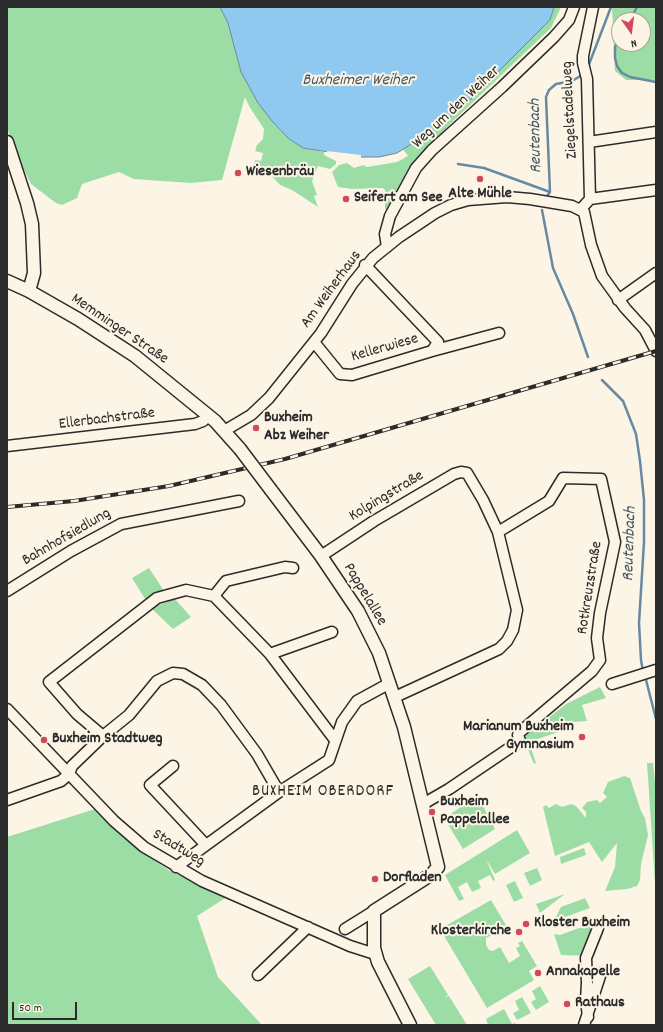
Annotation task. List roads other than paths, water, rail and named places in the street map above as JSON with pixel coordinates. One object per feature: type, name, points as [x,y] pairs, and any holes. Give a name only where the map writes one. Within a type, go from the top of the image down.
[{"type":"street","name":"Weg um den Weiher","points":[[387,247],[386,234],[390,216],[405,185],[422,160],[535,56],[569,20],[574,7]]},
{"type":"street","name":"Ziegelstadelweg","points":[[590,199],[587,79],[582,63],[593,7]]},
{"type":"street","points":[[589,142],[656,132]]},
{"type":"street","points":[[7,142],[24,191],[31,218],[34,273],[29,291]]},
{"type":"street","points":[[656,190],[590,199],[581,209],[586,217],[591,244],[602,276],[618,300],[646,330],[656,351]]},
{"type":"street","name":"Am Weiherhaus","points":[[224,431],[251,416],[263,405],[314,342],[365,265],[387,247],[443,208],[468,200],[524,198],[581,209]]},
{"type":"street","name":"Kellerwiese","points":[[365,265],[438,342],[432,351]]},
{"type":"street","points":[[618,300],[656,273]]},
{"type":"street","name":"Memminger Straße","points":[[7,282],[29,291],[78,319],[135,356],[224,431]]},
{"type":"street","name":"Kellerwiese","points":[[314,342],[340,374],[352,375],[499,333]]},
{"type":"street","name":"Ellerbachstraße","points":[[7,446],[188,425],[203,421],[208,416]]},
{"type":"street","name":"Pappelallee","points":[[224,431],[240,449],[321,556],[358,611],[379,653],[395,697],[438,867],[432,874],[374,911]]},
{"type":"street","name":"Kolpingstraße","points":[[321,556],[374,521],[454,474],[461,472],[470,477],[498,532]]},
{"type":"street","name":"Rotkreuzstraße","points":[[423,804],[449,789],[520,742],[518,735],[520,732],[592,670],[600,660],[597,638],[600,613],[615,542],[601,479],[563,478],[549,501],[498,532]]},
{"type":"street","name":"Bahnhofsiedlung","points":[[7,591],[71,550],[121,524],[239,501]]},
{"type":"street","points":[[395,697],[486,656],[499,649],[507,641],[512,630],[517,610],[498,532]]},
{"type":"street","points":[[214,596],[226,581],[285,567],[293,568]]},
{"type":"street","points":[[102,736],[77,714],[49,682],[157,598],[186,590],[214,596],[270,654],[335,740]]},
{"type":"street","points":[[270,654],[332,632]]},
{"type":"street","points":[[612,684],[648,672]]},
{"type":"street","points":[[7,800],[61,781],[69,774],[72,766],[102,736],[129,715],[157,681],[173,673],[183,674],[202,685],[225,709],[257,754],[279,792]]},
{"type":"street","points":[[176,867],[205,844],[279,792],[329,760],[342,722],[357,700],[390,683]]},
{"type":"street","name":"Stadtweg","points":[[7,709],[114,820],[144,847],[202,881],[350,946],[375,954]]},
{"type":"street","points":[[173,766],[150,785],[205,844]]},
{"type":"street","points":[[345,930],[374,911]]},
{"type":"street","points":[[374,911],[375,954],[410,1025]]},
{"type":"street","points":[[258,975],[308,927]]},
{"type":"street","points":[[586,1021],[586,958],[598,928]]},
{"type":"street","points":[[586,1021],[601,973]]},
{"type":"water","name":"Buxheimer Weiher","points":[[220,7],[554,7],[550,20],[461,109],[397,153],[379,157],[361,157],[303,148],[288,138],[272,121],[258,103],[241,72],[228,23]]},
{"type":"waterway","name":"Reutenbach","points":[[588,67],[611,7]]},
{"type":"waterway","points":[[634,12],[637,7]]},
{"type":"waterway","points":[[615,52],[617,66],[622,73],[630,77],[656,82]]},
{"type":"waterway","name":"Reutenbach","points":[[547,196],[550,192],[546,97],[549,90],[556,84],[572,81],[582,75]]},
{"type":"waterway","points":[[458,164],[484,168],[550,192]]},
{"type":"waterway","name":"Reutenbach","points":[[542,210],[553,268],[573,314],[588,357]]},
{"type":"waterway","name":"Reutenbach","points":[[602,380],[623,401],[636,434],[640,461],[644,500],[644,542],[639,623],[643,671]]},
{"type":"waterway","name":"Reutenbach","points":[[645,676],[656,719]]},
{"type":"railway","points":[[7,507],[74,501],[169,486],[285,459],[656,351]]},
{"type":"place","name":"Wiesenbräu","points":[[238,173]]},
{"type":"place","name":"Alte Mühle","points":[[480,179]]},
{"type":"place","name":"Seifert am See","points":[[346,199]]},
{"type":"place","name":"Buxheim Abz Weiher","points":[[256,428]]},
{"type":"place","name":"Marianum Buxheim Gymnasium","points":[[582,737]]},
{"type":"place","name":"Buxheim Stadtweg","points":[[44,740]]},
{"type":"place","name":"Buxheim Pappelallee","points":[[432,812]]},
{"type":"place","name":"Dorfladen","points":[[375,879]]},
{"type":"place","name":"Kloster Buxheim","points":[[526,924]]},
{"type":"place","name":"Klosterkirche","points":[[519,932]]},
{"type":"place","name":"Annakapelle","points":[[538,973]]},
{"type":"place","name":"Rathaus","points":[[567,1004]]},
{"type":"district","name":"BUXHEIM OBERDORF","points":[[323,793]]}]
